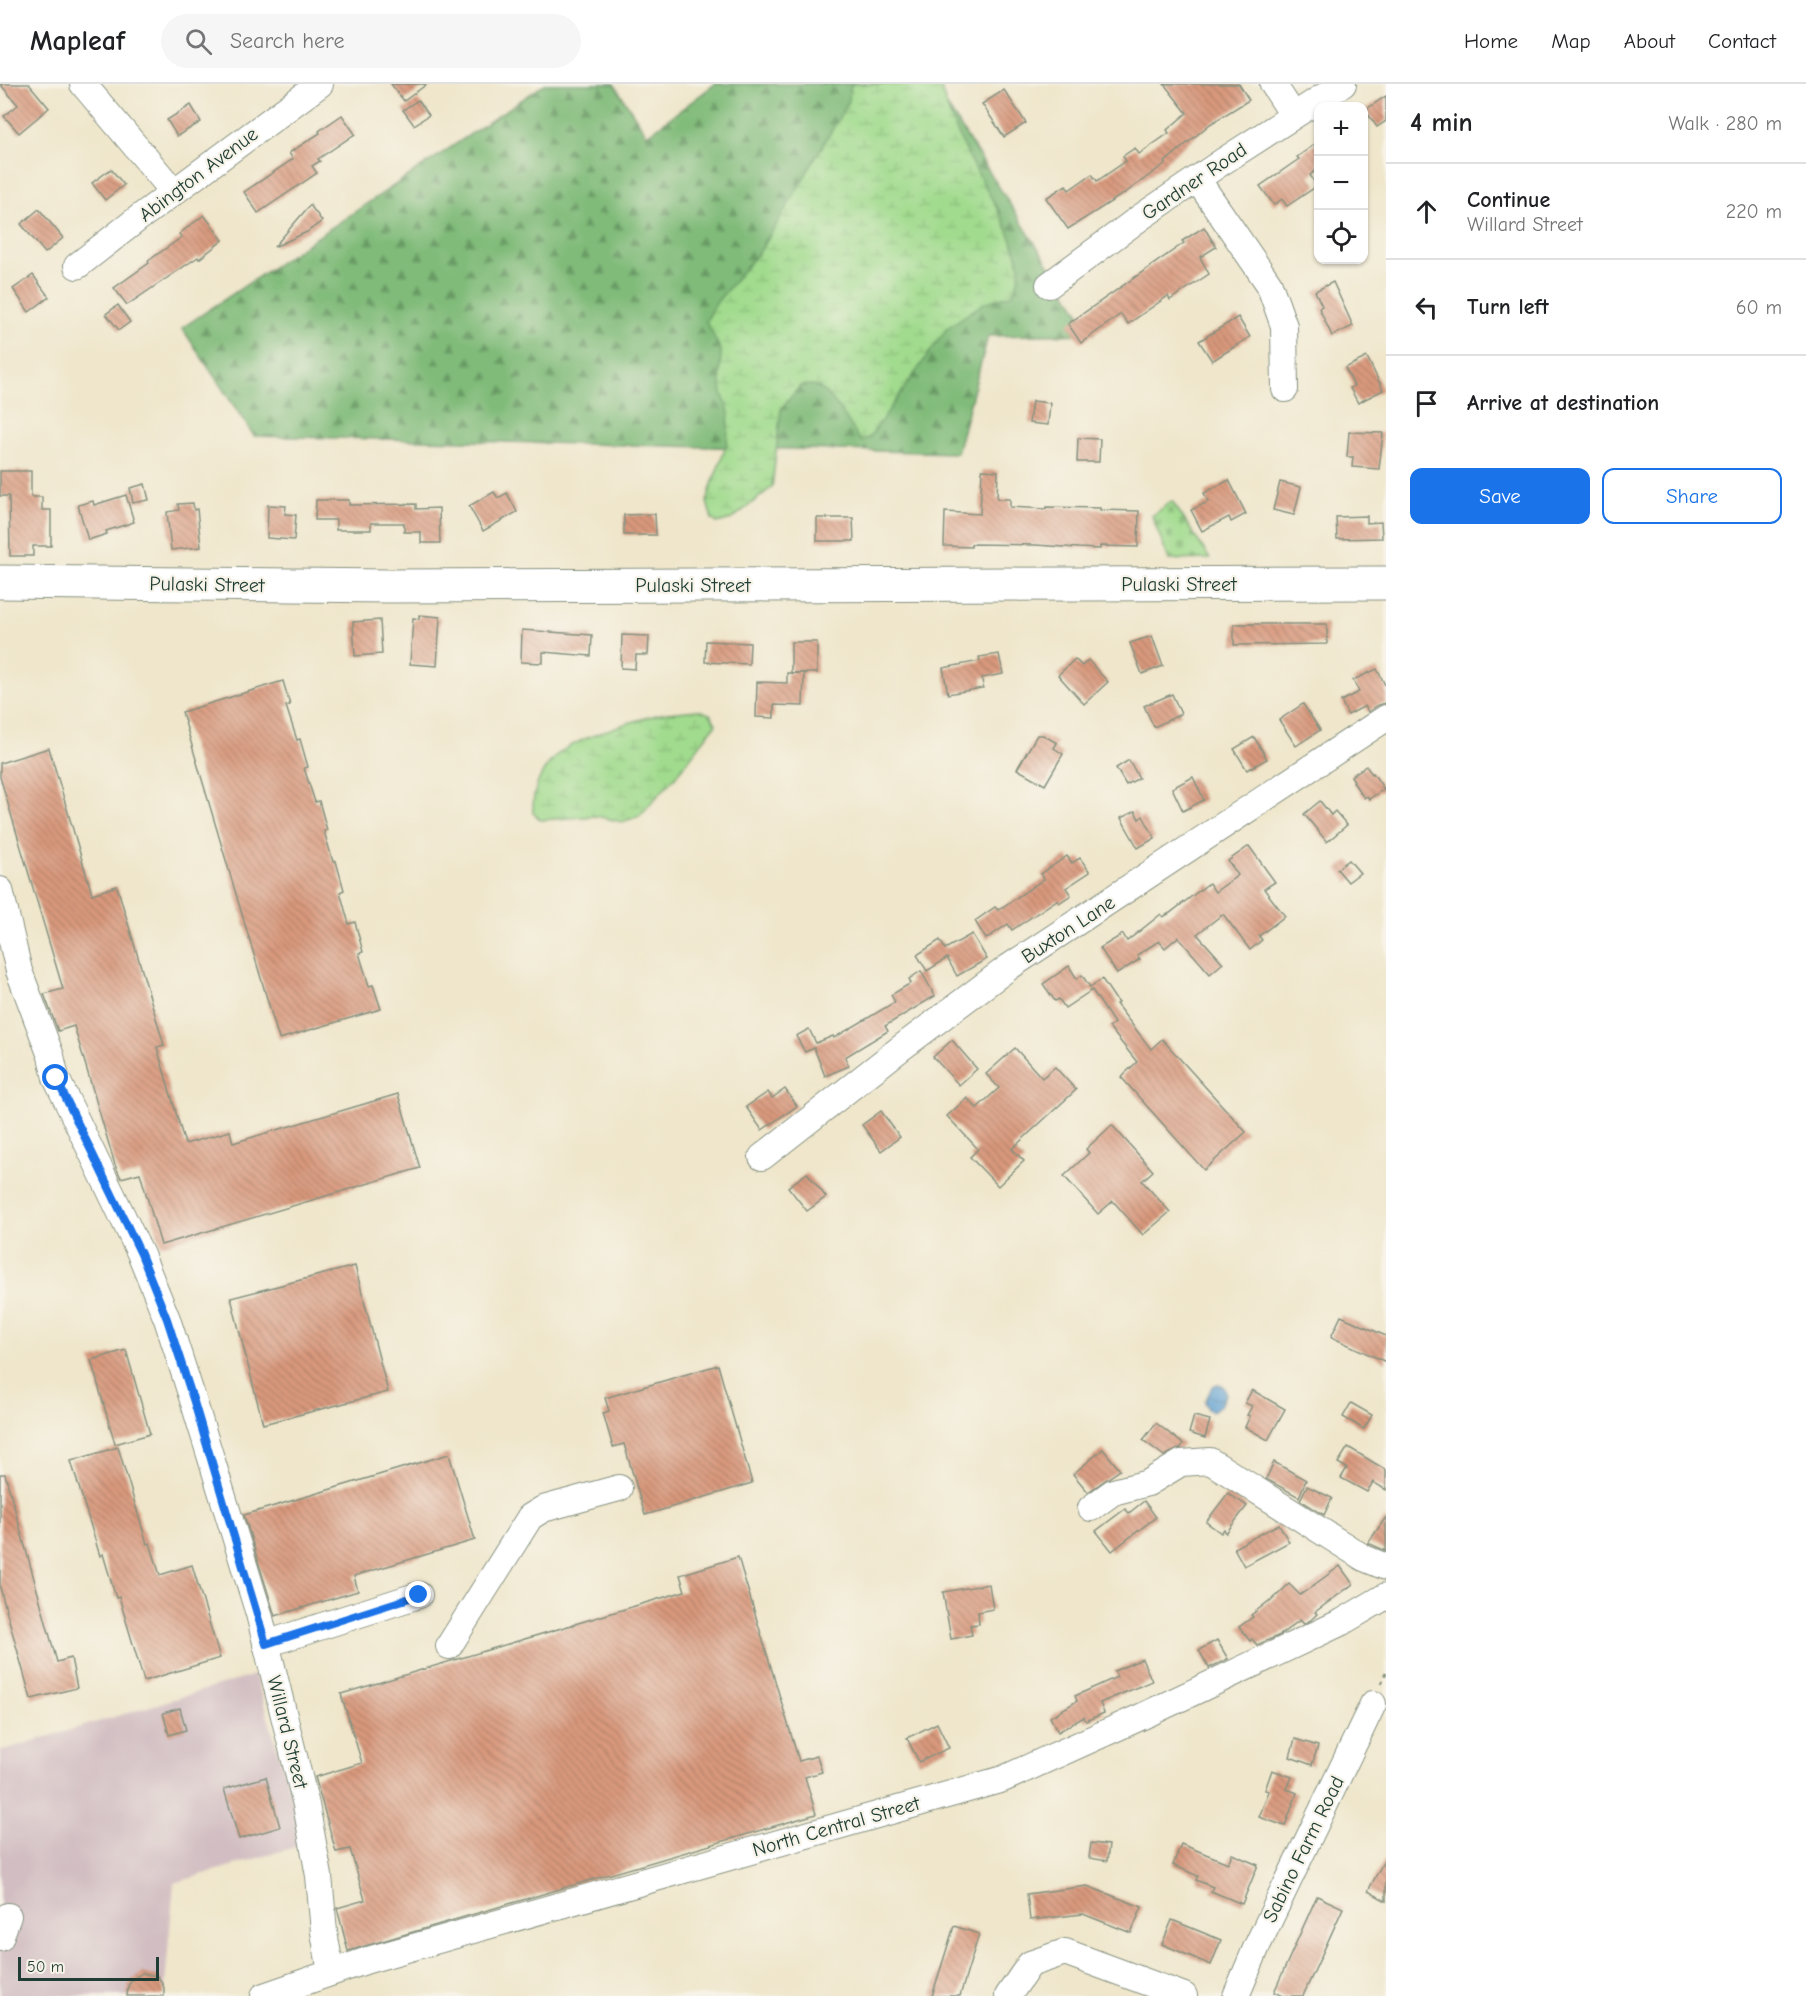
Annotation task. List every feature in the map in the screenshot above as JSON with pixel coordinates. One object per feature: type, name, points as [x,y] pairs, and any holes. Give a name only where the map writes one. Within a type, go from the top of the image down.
[{"type":"main road","name":"Pulaski Street","points":[[0,582],[388,586],[1386,583]]},
{"type":"street","points":[[82,84],[174,192]]},
{"type":"street","name":"Abington Avenue","points":[[77,266],[320,84]]},
{"type":"street","points":[[1273,84],[1293,115]]},
{"type":"street","name":"Gardner Road","points":[[1049,285],[1141,217],[1343,84]]},
{"type":"street","points":[[1197,179],[1269,284],[1284,326],[1285,389]]},
{"type":"street","name":"Buxton Lane","points":[[762,1157],[1009,967],[1386,718]]},
{"type":"street","name":"Willard Street","points":[[0,890],[19,970],[51,1056],[56,1078],[141,1254],[167,1319],[194,1402],[266,1644],[306,1805],[319,1876],[324,1932],[331,1972]]},
{"type":"street","points":[[1091,1508],[1113,1492],[1148,1483],[1181,1463],[1210,1461],[1364,1558],[1386,1567]]},
{"type":"street","points":[[449,1646],[530,1517],[543,1509],[619,1488]]},
{"type":"street","points":[[266,1644],[419,1595]]},
{"type":"street","name":"North Central Street","points":[[264,1996],[331,1972],[428,1943],[1003,1779],[1342,1622],[1386,1596]]},
{"type":"street","name":"Sabino Farm Road","points":[[1236,1996],[1257,1946],[1372,1704]]},
{"type":"street","points":[[1008,1996],[1030,1964],[1065,1952],[1184,1996]]},
{"type":"shaded area","points":[[255,1675],[301,1827],[302,1841],[298,1846],[174,1883],[164,1996],[0,1996],[0,1751]]},
{"type":"green space","points":[[545,84],[614,84],[647,135],[715,84],[933,84],[1093,334],[988,336],[957,453],[254,436],[182,328]]},
{"type":"green space","points":[[851,84],[940,84],[959,136],[1015,248],[1018,280],[1013,294],[984,303],[947,328],[869,438],[862,441],[859,439],[840,409],[821,389],[813,385],[800,386],[781,409],[772,487],[732,519],[717,523],[712,519],[707,502],[727,443],[729,412],[722,393],[721,351],[706,321],[717,302],[763,247],[849,101]]},
{"type":"green space","points":[[1172,501],[1210,559],[1169,560],[1152,516]]},
{"type":"green space","points":[[698,710],[710,714],[716,724],[675,777],[639,816],[622,822],[596,816],[541,820],[533,813],[538,781],[551,761],[566,749],[606,730],[636,721],[661,714]]},
{"type":"water","points":[[1217,1384],[1224,1387],[1226,1394],[1219,1407],[1212,1411],[1208,1409],[1205,1402],[1212,1387]]},
{"type":"building","points":[[0,84],[29,84],[49,108],[19,133],[4,116],[18,105]]},
{"type":"building","points":[[391,84],[427,84],[404,101]]},
{"type":"building","points":[[1164,84],[1239,84],[1249,100],[1210,124],[1166,163],[1128,191],[1068,229],[1046,198],[1066,185],[1069,190],[1092,174],[1097,181],[1126,161],[1123,156],[1135,148],[1139,154],[1169,133],[1167,130],[1187,113]]},
{"type":"building","points":[[1004,90],[1026,123],[1004,137],[982,104]]},
{"type":"building","points":[[1386,96],[1386,121],[1377,127],[1368,114],[1368,108]]},
{"type":"building","points":[[418,100],[429,115],[414,125],[403,110]]},
{"type":"building","points":[[191,105],[201,122],[177,136],[167,120]]},
{"type":"building","points":[[342,115],[355,134],[318,159],[320,161],[312,166],[317,173],[258,213],[244,192],[293,159],[289,153],[320,133],[319,131]]},
{"type":"building","points":[[1314,145],[1314,172],[1310,175],[1314,181],[1314,188],[1287,206],[1282,199],[1274,205],[1260,186],[1299,159],[1297,157]]},
{"type":"building","points":[[111,169],[124,185],[105,200],[92,183]]},
{"type":"building","points":[[310,205],[322,221],[307,232],[274,247]]},
{"type":"building","points":[[39,209],[63,238],[45,253],[21,224]]},
{"type":"building","points":[[204,215],[223,240],[199,259],[198,257],[127,305],[114,288],[182,237],[179,234]]},
{"type":"building","points":[[1204,227],[1216,247],[1200,257],[1209,274],[1170,300],[1168,296],[1128,324],[1121,314],[1081,343],[1068,324]]},
{"type":"building","points":[[33,275],[49,297],[29,312],[13,289]]},
{"type":"building","points":[[1333,282],[1353,326],[1332,336],[1319,308],[1322,306],[1315,291]]},
{"type":"building","points":[[118,305],[130,322],[119,330],[106,314]]},
{"type":"building","points":[[1238,317],[1250,337],[1212,361],[1199,341]]},
{"type":"building","points":[[1367,357],[1383,390],[1358,403],[1350,388],[1354,386],[1345,368]]},
{"type":"building","points":[[1032,401],[1050,403],[1048,425],[1029,423]]},
{"type":"building","points":[[1349,432],[1383,433],[1379,469],[1352,467],[1353,457],[1347,457]]},
{"type":"building","points":[[1078,438],[1100,439],[1099,462],[1077,462]]},
{"type":"building","points":[[982,470],[998,471],[997,499],[1010,499],[1010,507],[1139,511],[1138,547],[1100,546],[1100,549],[1036,545],[944,546],[945,512],[980,514]]},
{"type":"building","points":[[0,471],[31,471],[31,497],[42,497],[42,510],[51,510],[51,546],[33,546],[33,556],[10,556],[9,496],[0,496]]},
{"type":"building","points":[[1229,480],[1246,514],[1231,522],[1229,517],[1202,531],[1191,510],[1208,502],[1204,493]]},
{"type":"building","points":[[1280,482],[1301,487],[1294,515],[1273,510]]},
{"type":"building","points":[[145,484],[149,500],[133,503],[130,488]]},
{"type":"building","points":[[494,492],[498,498],[507,493],[517,512],[483,531],[469,506]]},
{"type":"building","points":[[126,495],[134,522],[106,531],[107,534],[88,540],[78,505],[93,501],[94,505]]},
{"type":"building","points":[[316,500],[349,500],[349,505],[416,504],[416,509],[439,508],[440,543],[421,543],[421,532],[404,532],[404,523],[371,523],[371,530],[336,530],[336,520],[315,520]]},
{"type":"building","points":[[193,503],[194,510],[197,509],[201,547],[171,550],[167,512],[179,510],[178,504]]},
{"type":"building","points":[[268,505],[286,506],[285,514],[296,515],[294,540],[267,538]]},
{"type":"building","points":[[655,514],[656,535],[624,535],[624,515]]},
{"type":"building","points":[[1367,516],[1367,523],[1381,522],[1382,538],[1337,539],[1336,517]]},
{"type":"building","points":[[817,518],[853,518],[854,541],[817,541]]},
{"type":"building","points":[[419,615],[440,617],[437,666],[410,664],[413,618],[419,619]]},
{"type":"building","points":[[380,620],[382,654],[355,656],[353,622]]},
{"type":"building","points":[[1234,624],[1327,624],[1327,644],[1234,645]]},
{"type":"building","points":[[522,630],[592,635],[591,656],[543,652],[543,663],[521,662]]},
{"type":"building","points":[[622,635],[649,636],[648,655],[636,655],[635,669],[621,668]]},
{"type":"building","points":[[1152,636],[1163,666],[1142,674],[1130,643]]},
{"type":"building","points":[[706,641],[750,643],[749,664],[705,662]]},
{"type":"building","points":[[791,642],[817,642],[817,673],[791,673]]},
{"type":"building","points":[[999,654],[1003,674],[982,678],[983,688],[948,694],[943,668],[980,661],[979,657]]},
{"type":"building","points":[[1075,659],[1082,666],[1088,660],[1108,682],[1084,704],[1058,675]]},
{"type":"building","points":[[1377,669],[1386,687],[1386,703],[1368,712],[1365,706],[1348,715],[1341,701],[1359,692],[1353,680]]},
{"type":"building","points":[[787,673],[804,673],[803,706],[774,705],[774,718],[756,717],[757,682],[787,683]]},
{"type":"building","points":[[283,681],[290,705],[286,706],[297,740],[300,739],[308,767],[304,768],[315,802],[319,801],[327,830],[324,831],[344,890],[340,892],[349,924],[355,922],[363,952],[359,953],[369,986],[373,985],[381,1009],[279,1039],[182,712]]},
{"type":"building","points":[[1172,694],[1181,714],[1154,727],[1144,706]]},
{"type":"building","points":[[1303,704],[1320,730],[1296,746],[1279,720]]},
{"type":"building","points":[[1037,735],[1043,735],[1057,743],[1054,748],[1063,754],[1045,785],[1017,769]]},
{"type":"building","points":[[1254,737],[1267,759],[1247,770],[1234,749]]},
{"type":"building","points":[[49,748],[92,894],[117,886],[164,1045],[157,1047],[185,1144],[230,1131],[233,1143],[398,1094],[420,1168],[161,1245],[140,1173],[121,1178],[115,1165],[74,1026],[58,1031],[44,994],[63,989],[0,777],[0,763]]},
{"type":"building","points":[[1129,760],[1139,778],[1126,785],[1116,768]]},
{"type":"building","points":[[1366,766],[1384,789],[1369,799],[1367,796],[1364,798],[1351,776]]},
{"type":"building","points":[[1193,777],[1204,800],[1183,811],[1172,788]]},
{"type":"building","points":[[1320,801],[1331,815],[1335,811],[1347,825],[1327,842],[1304,814]]},
{"type":"building","points":[[1135,811],[1139,819],[1143,816],[1155,838],[1138,848],[1121,818]]},
{"type":"building","points":[[1249,846],[1275,882],[1264,889],[1285,916],[1259,936],[1262,940],[1250,950],[1223,914],[1197,934],[1223,963],[1210,974],[1178,937],[1165,948],[1159,941],[1137,955],[1140,959],[1117,974],[1100,948],[1123,934],[1127,941],[1161,914],[1163,917],[1170,913],[1209,883],[1215,892],[1238,875],[1228,861]]},
{"type":"building","points":[[1067,856],[1072,863],[1080,858],[1090,872],[1066,888],[1071,895],[1059,903],[1057,900],[1012,930],[1008,924],[986,939],[975,921],[995,907],[998,910],[1044,879],[1041,874]]},
{"type":"building","points":[[1349,860],[1360,873],[1348,882],[1337,869]]},
{"type":"building","points":[[972,934],[987,959],[957,976],[947,958],[927,971],[917,955],[940,940],[945,949]]},
{"type":"building","points":[[1069,966],[1077,979],[1082,975],[1090,987],[1102,979],[1118,1003],[1116,1004],[1151,1049],[1162,1039],[1246,1132],[1204,1170],[1121,1077],[1137,1062],[1109,1027],[1114,1023],[1092,990],[1065,1008],[1059,999],[1055,1001],[1043,984]]},
{"type":"building","points":[[921,971],[935,996],[885,1026],[888,1031],[845,1057],[849,1066],[825,1076],[814,1048],[805,1052],[796,1036],[809,1029],[816,1043],[833,1036],[834,1038],[895,1002],[891,995],[911,983],[909,979]]},
{"type":"building","points":[[952,1040],[977,1069],[959,1085],[933,1057]]},
{"type":"building","points":[[1015,1048],[1042,1078],[1055,1067],[1076,1090],[1012,1149],[1024,1161],[998,1186],[970,1157],[978,1149],[947,1116],[967,1098],[977,1108],[999,1088],[986,1074]]},
{"type":"building","points":[[785,1089],[797,1106],[762,1130],[746,1107],[768,1092],[772,1098]]},
{"type":"building","points":[[881,1111],[900,1137],[881,1151],[862,1125]]},
{"type":"building","points":[[1112,1125],[1153,1171],[1142,1181],[1170,1212],[1143,1235],[1113,1201],[1098,1214],[1064,1176],[1089,1153],[1086,1149]]},
{"type":"building","points":[[807,1173],[826,1197],[807,1211],[788,1187]]},
{"type":"building","points":[[355,1266],[388,1392],[263,1424],[231,1298]]},
{"type":"building","points":[[1341,1316],[1386,1336],[1386,1362],[1331,1337]]},
{"type":"building","points":[[126,1350],[150,1434],[115,1444],[91,1360]]},
{"type":"building","points":[[718,1365],[752,1483],[645,1515],[624,1444],[613,1447],[603,1413],[609,1411],[605,1398]]},
{"type":"building","points":[[1252,1390],[1285,1409],[1268,1440],[1245,1427],[1250,1416],[1247,1415],[1252,1406],[1245,1403]]},
{"type":"building","points":[[1351,1403],[1372,1415],[1364,1429],[1343,1417]]},
{"type":"building","points":[[1194,1416],[1210,1420],[1205,1438],[1189,1433]]},
{"type":"building","points":[[1156,1423],[1183,1444],[1181,1448],[1164,1456],[1143,1440]]},
{"type":"building","points":[[118,1447],[147,1544],[150,1543],[160,1575],[192,1565],[220,1658],[144,1681],[119,1597],[116,1598],[103,1554],[100,1556],[71,1461]]},
{"type":"building","points":[[1348,1447],[1386,1470],[1386,1490],[1373,1482],[1367,1492],[1341,1478],[1347,1468],[1338,1463]]},
{"type":"building","points":[[1103,1449],[1120,1470],[1088,1492],[1073,1474]]},
{"type":"building","points":[[449,1454],[475,1540],[354,1576],[358,1591],[275,1616],[244,1515]]},
{"type":"building","points":[[1274,1462],[1306,1480],[1299,1497],[1266,1479]]},
{"type":"building","points":[[0,1474],[5,1474],[57,1662],[71,1658],[77,1688],[31,1699],[0,1588]]},
{"type":"building","points":[[1307,1486],[1332,1498],[1324,1515],[1300,1500]]},
{"type":"building","points":[[1228,1493],[1247,1506],[1226,1533],[1224,1529],[1221,1533],[1206,1522]]},
{"type":"building","points":[[1144,1501],[1156,1517],[1112,1551],[1096,1531],[1125,1509],[1129,1513]]},
{"type":"building","points":[[1386,1517],[1386,1551],[1368,1543]]},
{"type":"building","points":[[1279,1524],[1289,1542],[1244,1566],[1234,1548]]},
{"type":"building","points":[[738,1557],[799,1761],[817,1756],[822,1772],[805,1777],[816,1814],[348,1951],[337,1908],[365,1900],[350,1849],[336,1852],[315,1777],[362,1763],[341,1694],[685,1591],[680,1575]]},
{"type":"building","points":[[1340,1566],[1353,1584],[1315,1612],[1317,1614],[1311,1620],[1304,1624],[1300,1620],[1280,1635],[1257,1645],[1252,1639],[1250,1641],[1239,1627],[1289,1584],[1300,1595]]},
{"type":"building","points":[[989,1584],[993,1609],[978,1612],[979,1624],[970,1625],[972,1635],[951,1639],[943,1592]]},
{"type":"building","points":[[1217,1640],[1228,1659],[1209,1668],[1199,1650]]},
{"type":"building","points":[[1142,1659],[1152,1681],[1100,1703],[1104,1713],[1086,1721],[1084,1717],[1058,1732],[1050,1717],[1077,1701],[1075,1696],[1117,1677],[1114,1671]]},
{"type":"building","points":[[180,1708],[186,1730],[169,1735],[163,1713]]},
{"type":"building","points":[[937,1723],[949,1748],[919,1762],[907,1738]]},
{"type":"building","points":[[1295,1739],[1318,1746],[1312,1765],[1290,1757]]},
{"type":"building","points":[[1272,1770],[1292,1777],[1287,1789],[1297,1793],[1285,1826],[1259,1817],[1269,1791],[1265,1790]]},
{"type":"building","points":[[266,1777],[280,1827],[239,1839],[224,1789]]},
{"type":"building","points":[[1091,1843],[1109,1845],[1107,1861],[1089,1858]]},
{"type":"building","points":[[1181,1844],[1228,1863],[1232,1854],[1258,1865],[1242,1904],[1211,1891],[1213,1887],[1196,1880],[1198,1876],[1173,1865]]},
{"type":"building","points":[[1386,1857],[1386,1901],[1368,1891]]},
{"type":"building","points":[[1087,1886],[1142,1907],[1131,1933],[1083,1914],[1030,1920],[1027,1894]]},
{"type":"building","points":[[1317,1896],[1343,1908],[1303,1996],[1283,1996],[1274,1992]]},
{"type":"building","points":[[1172,1920],[1221,1940],[1211,1965],[1162,1944]]},
{"type":"building","points":[[954,1926],[979,1934],[960,1996],[932,1996]]},
{"type":"building","points":[[142,1973],[157,1976],[164,1988],[164,1996],[127,1996],[128,1986]]},
{"type":"route","points":[[56,1078],[141,1254],[167,1319],[259,1614],[266,1644],[419,1595]]}]
